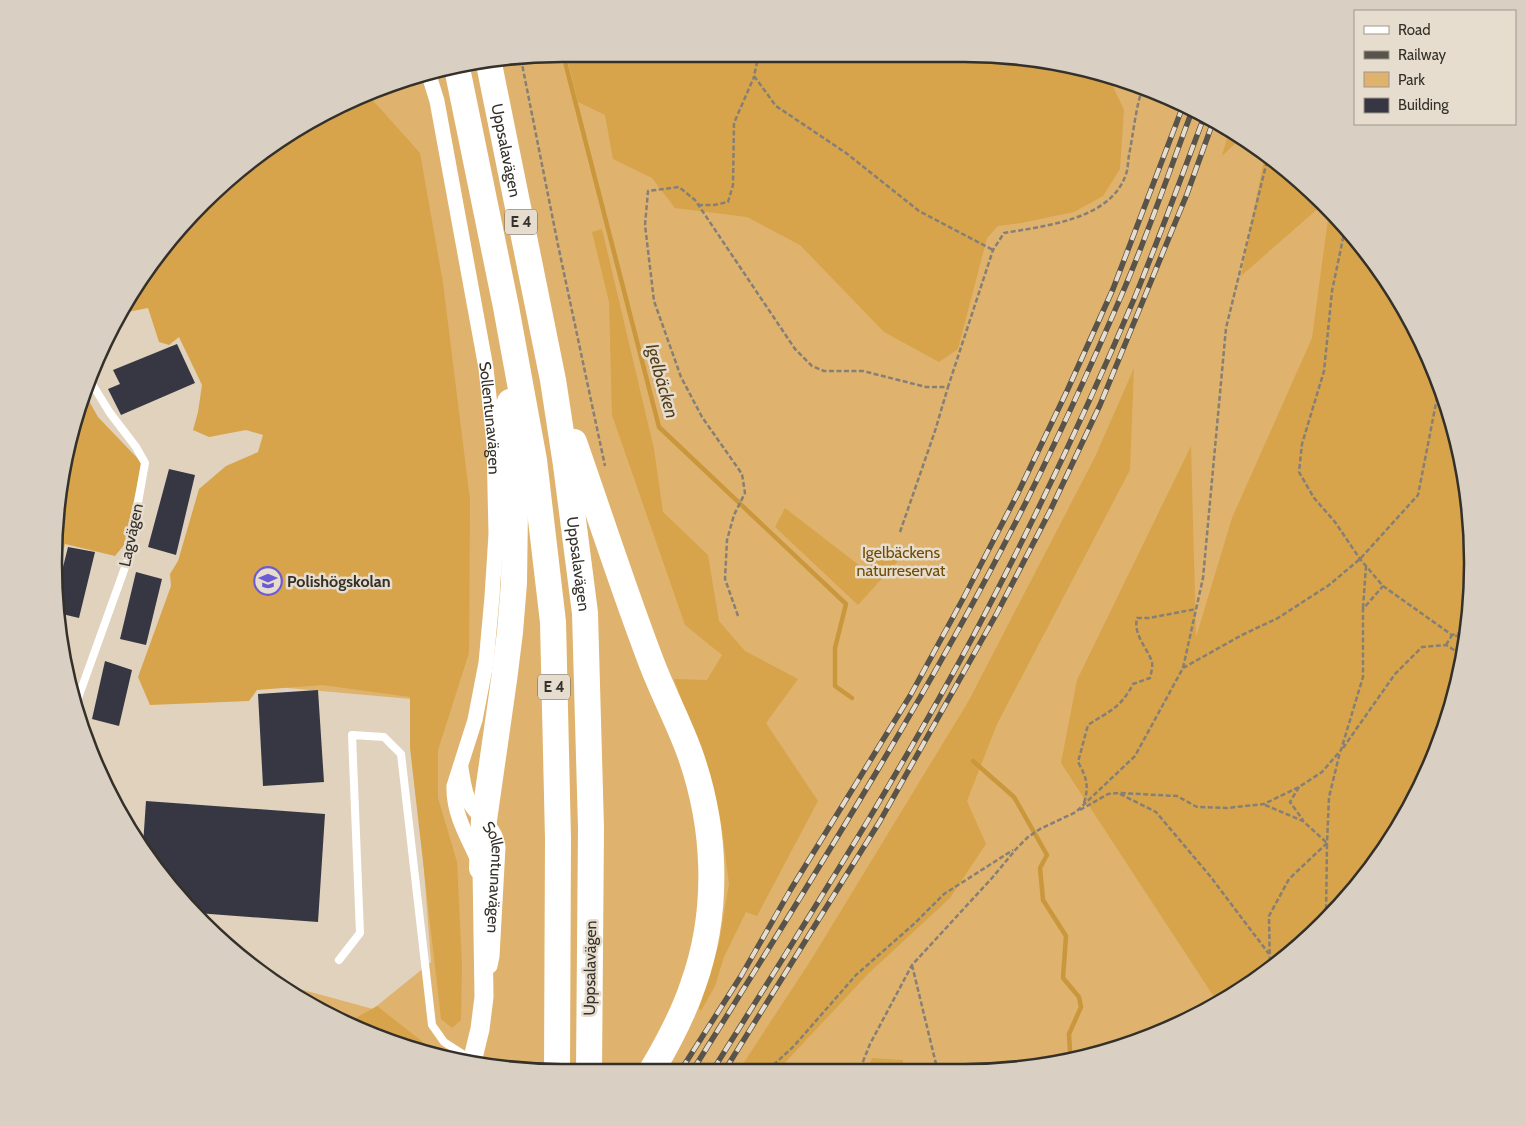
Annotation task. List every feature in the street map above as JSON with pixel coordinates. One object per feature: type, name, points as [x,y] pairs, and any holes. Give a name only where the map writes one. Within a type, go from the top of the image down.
[{"type":"highway","name":"Uppsalavägen","points":[[490,68],[553,380],[585,613],[591,828],[589,1064]]},
{"type":"highway","name":"Uppsalavägen","points":[[458,74],[506,307],[534,460],[553,622],[558,839],[557,1064]]},
{"type":"highway","points":[[482,868],[484,820],[504,680],[514,583],[515,509],[506,307]]},
{"type":"highway","points":[[553,380],[649,657],[689,751],[698,778],[710,845],[712,878],[709,913],[701,956],[694,984],[682,1016],[656,1064]]},
{"type":"street","name":"Sollentunavägen","points":[[431,81],[437,101],[486,368],[494,444],[496,534],[486,663],[475,720],[454,786],[453,798],[455,810],[482,868],[484,997]]},
{"type":"street","name":"Sollentunavägen","points":[[460,766],[466,794],[471,804],[497,838],[498,847],[492,956],[480,1029],[473,1055]]},
{"type":"lane","name":"Lagvägen","points":[[80,693],[128,559],[145,463],[94,388]]},
{"type":"lane","points":[[339,960],[360,933],[352,735],[384,737],[401,754],[432,1025],[444,1042],[460,1053]]},
{"type":"path","points":[[698,205],[714,205],[728,202],[733,185],[734,123],[754,76],[757,62]]},
{"type":"path","points":[[754,76],[776,106],[846,153],[919,211],[993,250]]},
{"type":"path","points":[[900,532],[932,440],[993,250],[1004,233],[1064,222],[1087,214],[1114,196],[1126,175],[1141,95]]},
{"type":"path","points":[[1076,812],[1135,756],[1183,668],[1203,578],[1226,328],[1266,165]]},
{"type":"path","points":[[738,616],[725,579],[727,540],[734,515],[745,493],[742,474],[702,416],[681,377],[654,301],[645,225],[648,191],[679,188],[695,200],[795,349],[812,366],[824,371],[863,371],[926,387],[948,387]]},
{"type":"path","points":[[1343,238],[1332,291],[1324,371],[1302,444],[1299,472],[1314,498],[1336,522],[1360,559],[1384,586],[1452,636],[1458,637]]},
{"type":"path","points":[[1183,668],[1242,635],[1278,618],[1329,585],[1360,559],[1418,495],[1437,401]]},
{"type":"path","points":[[1326,907],[1329,797],[1363,677],[1363,609],[1366,566]]},
{"type":"path","points":[[1363,609],[1384,586]]},
{"type":"path","points":[[1084,804],[1088,791],[1084,773],[1078,762],[1088,725],[1116,708],[1126,698],[1133,684],[1150,678],[1152,664],[1137,631],[1137,618],[1149,618],[1196,609]]},
{"type":"path","points":[[1446,645],[1452,636],[1458,634]]},
{"type":"path","points":[[862,1064],[870,1044],[912,965],[1028,837],[1108,794],[1177,796],[1197,807],[1227,808],[1264,804],[1299,787],[1322,772],[1341,750],[1396,674],[1422,647],[1446,645],[1456,651]]},
{"type":"path","points":[[1299,787],[1290,802],[1303,821],[1327,843]]},
{"type":"path","points":[[1119,794],[1156,812],[1210,876],[1270,956]]},
{"type":"path","points":[[1264,804],[1303,821]]},
{"type":"path","points":[[1270,956],[1269,916],[1289,880],[1327,843]]},
{"type":"path","points":[[774,1064],[809,1030],[856,974],[915,923],[944,894],[1017,848]]},
{"type":"path","points":[[912,965],[936,1064]]},
{"type":"shaded area","points":[[568,62],[963,62],[1028,67],[1061,72],[1113,86],[1124,110],[1120,169],[1103,196],[1074,212],[998,226],[987,238],[958,349],[939,362],[884,332],[800,245],[747,217],[675,208],[652,178],[613,159],[605,115],[578,102]]},
{"type":"shaded area","name":"Polishögskolan","points":[[378,98],[428,152],[431,1045],[402,1037],[342,1012],[285,979],[258,960],[209,917],[166,868],[147,841],[114,784],[89,724],[72,661],[67,628],[62,563],[67,498],[72,465],[89,402],[114,342],[130,313],[166,258],[187,233],[209,209],[258,166],[313,130],[342,114]]},
{"type":"shaded area","points":[[373,100],[420,153],[443,283],[470,500],[469,653],[438,750],[438,798],[457,862],[462,964],[461,1020],[452,1028],[441,1019],[410,748],[410,697],[322,685],[257,690],[249,701],[150,705],[138,677],[171,586],[170,574],[178,561],[199,489],[226,466],[258,452],[263,435],[246,430],[209,437],[193,430],[202,385],[179,337],[169,345],[159,342],[148,308],[131,311],[166,258],[209,209],[258,166],[313,130]]},
{"type":"shaded area","points":[[1227,138],[1235,143],[1222,156]]},
{"type":"shaded area","points":[[1263,163],[1317,209],[1241,276]]},
{"type":"shaded area","points":[[1328,221],[1360,258],[1396,313],[1412,342],[1437,402],[1454,465],[1459,498],[1464,563],[1459,628],[1454,661],[1437,724],[1412,784],[1379,841],[1360,868],[1317,917],[1268,960],[1213,996],[1061,763],[1077,680],[1191,446],[1196,637],[1232,518],[1312,338]]},
{"type":"shaded area","points":[[602,229],[654,449],[663,512],[708,555],[719,621],[745,651],[798,679],[766,723],[818,801],[757,916],[746,912],[724,957],[715,986],[701,1011],[699,1008],[719,943],[729,884],[721,821],[700,750],[674,679],[707,680],[722,655],[685,625],[612,415],[609,302],[592,232]]},
{"type":"shaded area","points":[[1134,368],[1130,470],[997,724],[967,801],[986,844],[950,898],[868,974],[784,1064],[743,1064],[811,960],[968,702],[1095,457]]},
{"type":"shaded area","points":[[89,401],[98,417],[142,463],[124,545],[115,556],[65,544],[63,554],[72,465]]},
{"type":"shaded area","points":[[785,508],[864,569],[894,545],[905,553],[858,605],[775,527]]},
{"type":"shaded area","points":[[377,1006],[425,1044],[402,1037],[356,1018]]},
{"type":"shaded area","points":[[872,1058],[903,1060],[903,1064],[869,1064]]},
{"type":"green space","name":"Igelbäckens naturreservat","points":[[563,62],[963,62],[1028,67],[1061,72],[1124,89],[1155,101],[1184,114],[1241,147],[1268,166],[1317,209],[1360,258],[1379,285],[1412,342],[1425,371],[1437,402],[1454,465],[1459,498],[1464,563],[1459,628],[1454,661],[1437,724],[1412,784],[1379,841],[1360,868],[1317,917],[1268,960],[1213,996],[1155,1025],[1124,1037],[1061,1054],[1028,1059],[963,1064],[563,1064],[498,1059],[465,1054],[402,1037],[371,1025],[342,1012],[303,990],[373,1009],[431,962],[411,699],[175,678],[267,469],[263,421],[184,236],[209,209],[258,166],[313,130],[371,101],[402,89],[465,72],[498,67]]},
{"type":"building","points":[[177,344],[195,383],[121,415],[108,389],[120,384],[113,370]]},
{"type":"building","points":[[169,469],[195,475],[176,555],[148,547]]},
{"type":"building","points":[[68,547],[95,552],[79,618],[66,615],[62,569]]},
{"type":"building","points":[[136,572],[162,579],[146,645],[120,639]]},
{"type":"building","points":[[105,661],[132,670],[119,726],[92,719]]},
{"type":"building","points":[[318,690],[324,782],[263,786],[258,694]]},
{"type":"building","points":[[146,801],[325,814],[318,922],[206,914],[166,868],[144,835]]},
{"type":"waterway","name":"Igelbäcken","points":[[565,62],[659,427],[846,604],[835,648],[835,686],[852,698]]},
{"type":"waterway","name":"Igelbäcken","points":[[973,761],[1014,797],[1047,855],[1040,868],[1043,900],[1066,936],[1063,978],[1079,997],[1081,1007],[1069,1034],[1070,1052]]},
{"type":"railway","points":[[685,1064],[741,976],[791,889],[910,696],[964,597],[1017,495],[1113,289],[1181,112]]},
{"type":"railway","points":[[697,1064],[866,790],[949,647],[988,575],[1051,451],[1111,320],[1141,249],[1190,117]]},
{"type":"railway","points":[[717,1064],[890,783],[989,606],[1100,377],[1134,299],[1201,124]]},
{"type":"railway","points":[[729,1064],[880,821],[997,613],[1050,511],[1100,405],[1187,194],[1211,129]]},
{"type":"place","name":"Polishögskolan","points":[[268,581]]}]
